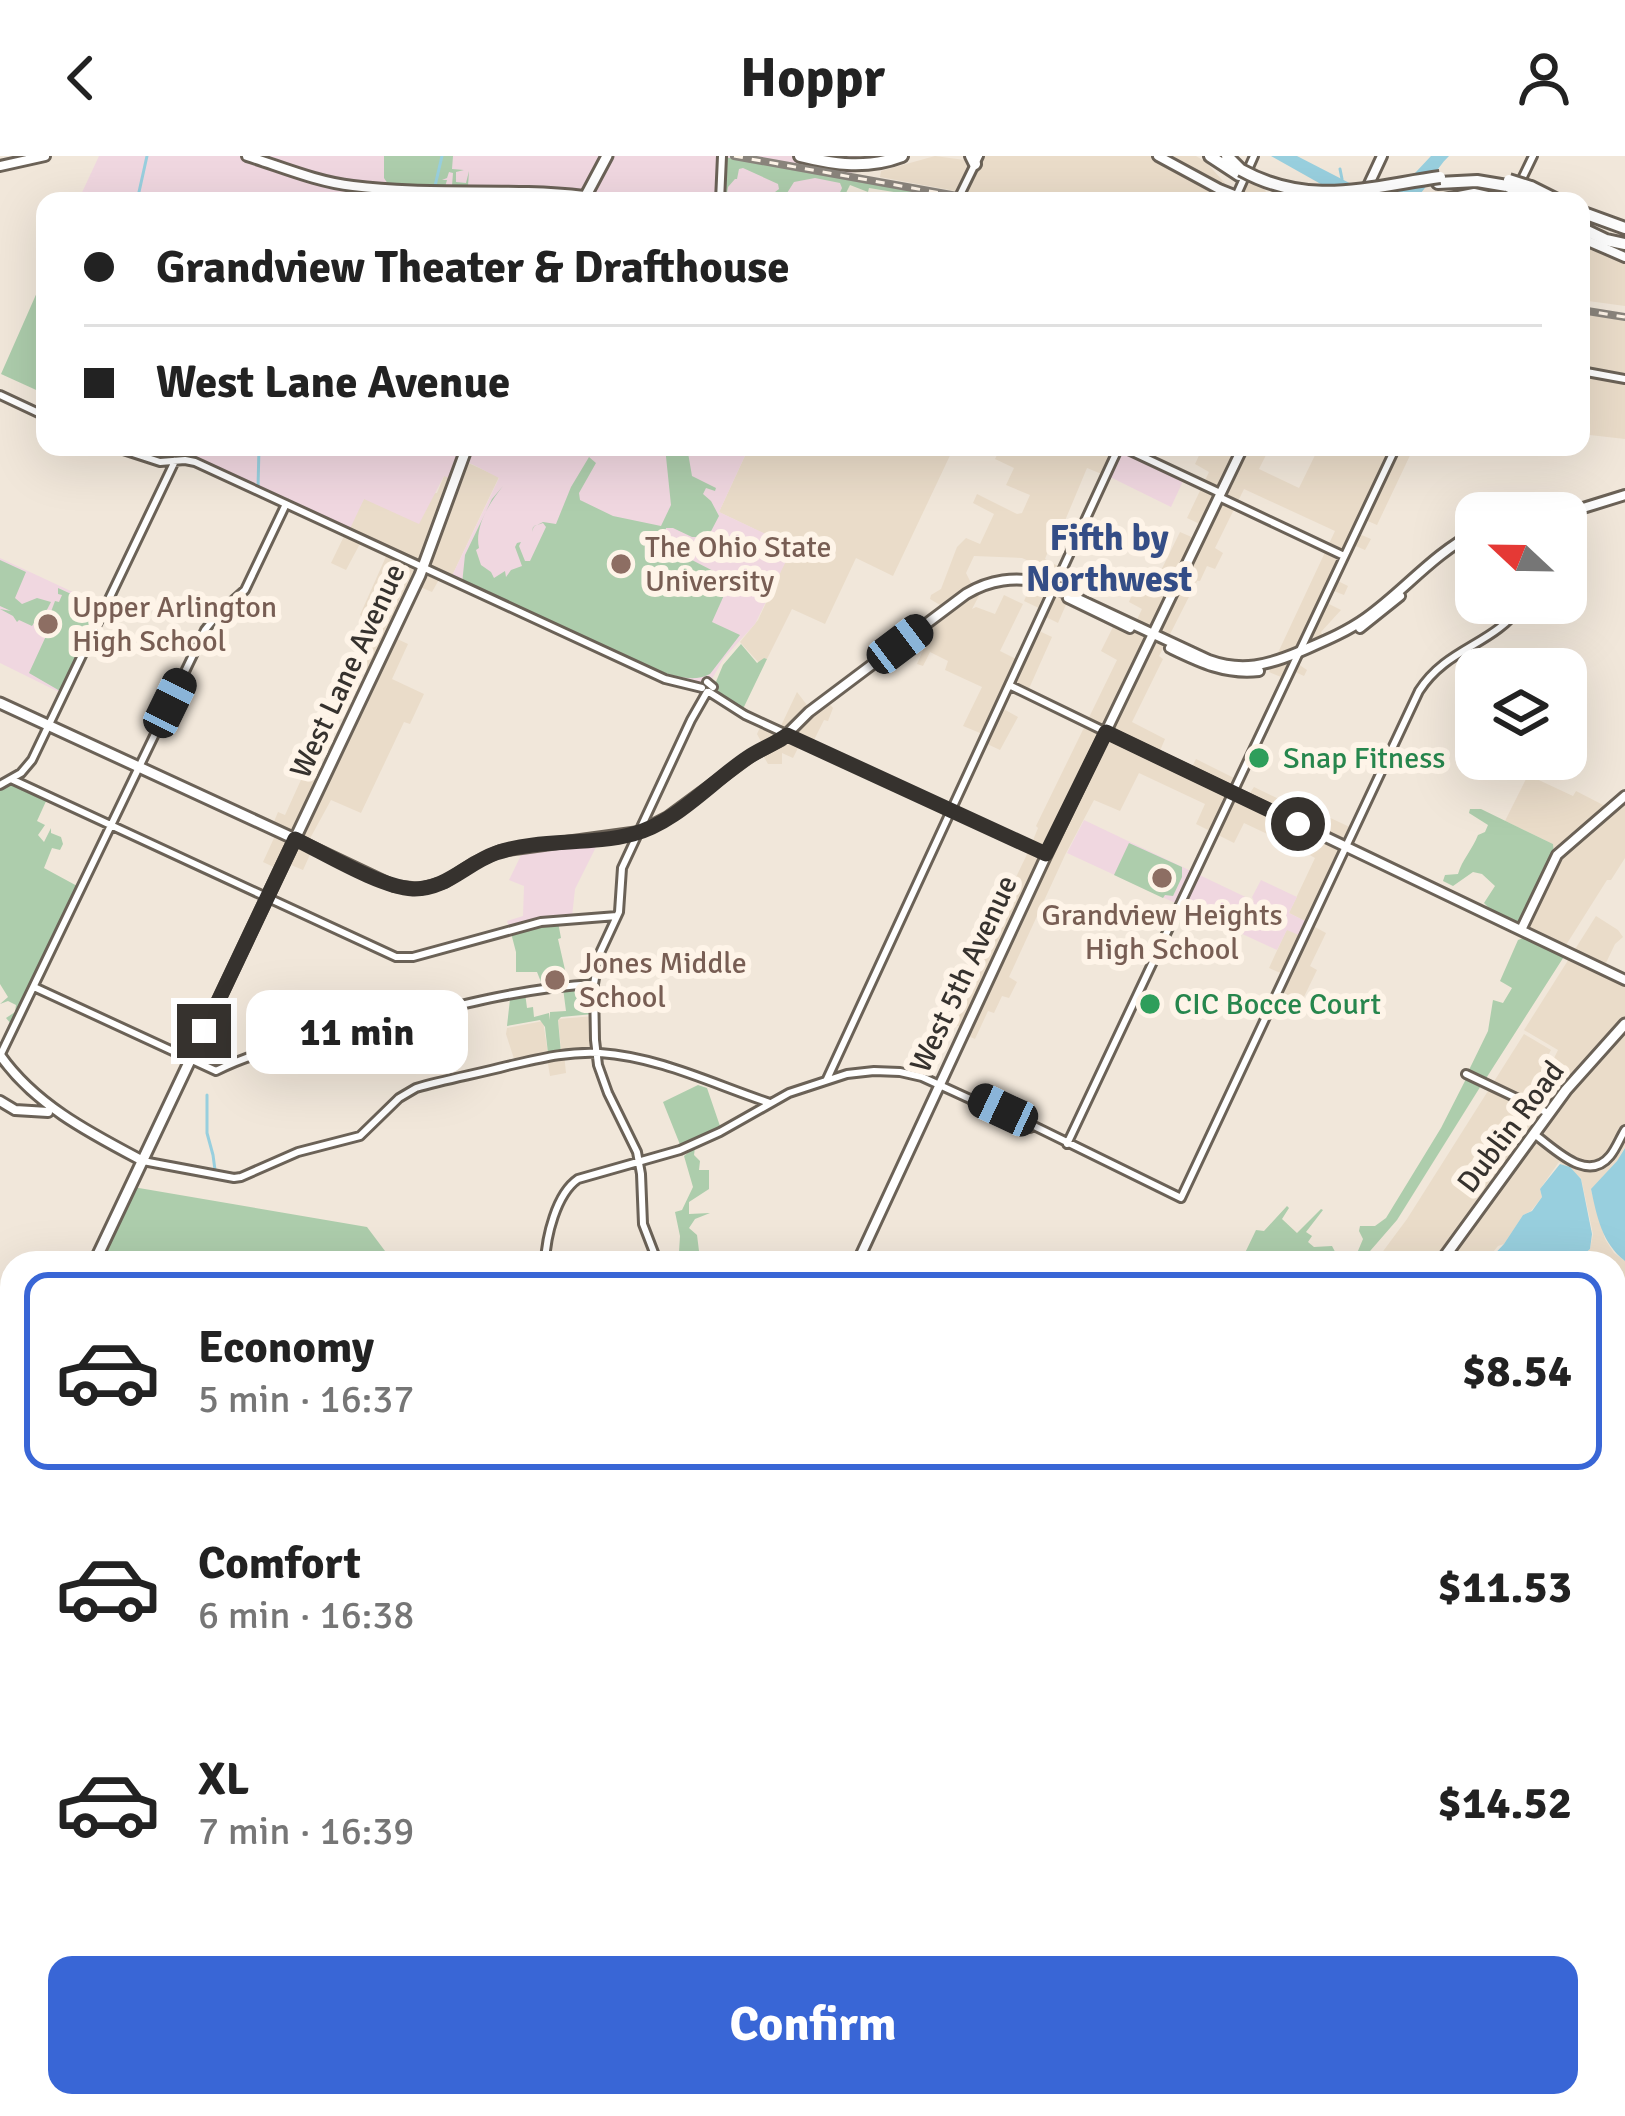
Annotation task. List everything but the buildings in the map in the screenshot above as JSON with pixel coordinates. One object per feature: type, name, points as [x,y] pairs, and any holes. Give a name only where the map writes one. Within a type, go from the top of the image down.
[{"type":"highway","points":[[800,156],[850,165],[894,157]]},
{"type":"highway","points":[[826,156],[861,160],[912,156]]},
{"type":"highway","points":[[1218,156],[1280,187],[1308,192]]},
{"type":"highway","points":[[1354,192],[1480,176],[1522,188]]},
{"type":"highway","points":[[1590,215],[1625,227]]},
{"type":"highway","points":[[1590,232],[1621,244]]},
{"type":"main road","points":[[0,166],[45,156]]},
{"type":"main road","points":[[247,156],[360,187],[545,192]]},
{"type":"main road","points":[[589,192],[607,156]]},
{"type":"main road","points":[[1157,156],[1222,192]]},
{"type":"main road","points":[[1365,192],[1382,156]]},
{"type":"main road","points":[[1590,242],[1625,256]]},
{"type":"main road","name":"West Lane Avenue","points":[[100,1251],[423,568],[462,456]]},
{"type":"main road","name":"West 5th Avenue","points":[[863,1251],[1046,854],[1238,456]]},
{"type":"main road","points":[[1587,507],[1625,497]]},
{"type":"main road","points":[[1587,509],[1625,497]]},
{"type":"main road","points":[[0,703],[394,886],[419,889],[445,882],[473,862],[500,851],[639,832],[658,823],[787,735],[809,712],[966,594],[994,581],[1028,580],[1054,589],[1212,667],[1235,672],[1270,669],[1340,640],[1371,621],[1455,550]]},
{"type":"main road","points":[[1106,732],[1625,980]]},
{"type":"main road","points":[[1521,930],[1559,853],[1625,796]]},
{"type":"main road","points":[[1529,911],[1527,925],[1538,938]]},
{"type":"main road","name":"Dublin Road","points":[[1450,1251],[1548,1113],[1625,1024]]},
{"type":"main road","points":[[0,1056],[50,1110],[143,1160]]},
{"type":"main road","points":[[0,1102],[15,1110],[50,1110]]},
{"type":"street","points":[[718,192],[720,156]]},
{"type":"street","points":[[1237,192],[1243,170],[1254,156]]},
{"type":"street","points":[[1522,188],[1533,156]]},
{"type":"street","points":[[961,192],[975,159]]},
{"type":"street","points":[[1590,373],[1625,379]]},
{"type":"street","points":[[0,395],[36,412]]},
{"type":"street","points":[[142,456],[160,462],[192,461],[632,664],[706,690],[738,712],[1046,854]]},
{"type":"street","points":[[827,1079],[1117,456]]},
{"type":"street","points":[[1139,456],[1344,556]]},
{"type":"street","points":[[1067,1144],[1392,456]]},
{"type":"street","points":[[0,784],[29,765],[175,461]]},
{"type":"street","points":[[0,1056],[205,631],[242,595],[286,505]]},
{"type":"street","points":[[545,1251],[560,1198],[569,1185],[587,1174],[640,1163],[700,1142],[801,1088],[862,1072],[891,1071],[979,1099],[1181,1198],[1424,683],[1448,658],[1503,624]]},
{"type":"street","points":[[1009,685],[1106,732]]},
{"type":"street","points":[[653,1251],[642,1219],[640,1163],[603,1081],[596,1053],[594,984],[599,956],[620,904],[621,872],[706,690]]},
{"type":"street","points":[[11,779],[396,957],[416,956],[541,922],[617,916]]},
{"type":"street","points":[[34,987],[216,1071],[261,1052],[542,988],[594,984]]},
{"type":"street","points":[[143,1160],[234,1178],[298,1152],[360,1136],[416,1088],[545,1057],[596,1053],[641,1060],[770,1103]]},
{"type":"street","points":[[1466,1074],[1548,1113]]},
{"type":"street","points":[[1,1114],[15,1110]]},
{"type":"street","points":[[1534,1134],[1587,1167],[1606,1161],[1625,1130]]},
{"type":"shaded area","points":[[99,156],[859,156],[843,192],[82,192]]},
{"type":"shaded area","points":[[935,156],[972,161],[975,156],[1196,156],[1230,189],[1243,170],[1266,192],[961,192],[880,177],[881,171]]},
{"type":"shaded area","points":[[1590,250],[1625,263],[1625,306],[1590,301]]},
{"type":"shaded area","points":[[1590,315],[1625,321],[1625,439],[1590,435]]},
{"type":"shaded area","name":"The Ohio State University","points":[[184,456],[745,456],[719,512],[793,547],[755,624],[712,679],[681,683],[450,580],[499,478],[474,465],[464,461],[452,479],[444,476],[419,524],[364,499],[348,533]]},
{"type":"shaded area","points":[[745,456],[950,456],[893,576],[856,558],[825,624],[792,609],[767,659],[759,663],[740,642],[758,620],[792,547],[719,512]]},
{"type":"shaded area","points":[[1118,456],[1136,456],[1184,479],[1171,507],[1108,476]]},
{"type":"shaded area","points":[[1154,456],[1151,463],[1109,477],[1087,468],[1045,559],[1078,577],[1058,623],[1024,601],[1040,566],[1022,558],[974,556],[966,573],[974,589],[981,592],[972,609],[995,614],[1004,595],[1023,604],[1000,651],[1020,661],[1035,629],[1052,637],[1027,693],[1009,685],[1000,707],[1018,717],[1000,750],[983,742],[985,735],[963,726],[982,687],[945,670],[948,661],[930,652],[923,666],[917,664],[927,641],[913,634],[945,608],[930,599],[941,589],[957,547],[966,538],[980,544],[994,514],[973,503],[977,494],[1022,513],[1030,495],[1006,485],[1014,468],[995,459]]},
{"type":"shaded area","points":[[1199,456],[1266,456],[1259,469],[1299,488],[1315,456],[1410,456],[1377,525],[1363,519],[1357,533],[1371,539],[1365,550],[1351,544],[1334,579],[1348,586],[1344,595],[1329,589],[1323,601],[1341,610],[1321,632],[1325,644],[1303,654],[1298,664],[1307,670],[1304,676],[1291,670],[1286,679],[1269,672],[1335,531],[1244,489],[1215,548],[1223,553],[1215,569],[1207,566],[1197,581],[1132,722],[1165,739],[1159,753],[1191,769],[1196,759],[1238,780],[1236,787],[1250,793],[1254,787],[1279,799],[1278,803],[1292,810],[1288,819],[1307,828],[1297,848],[1244,823],[1234,843],[1196,824],[1205,804],[1139,773],[1120,811],[1094,800],[1009,977],[1017,982],[1009,998],[1002,996],[994,1013],[988,1011],[975,1039],[949,1022],[991,931],[987,928],[994,912],[999,913],[1117,660],[1101,651],[1117,619],[1134,626],[1142,609],[1129,602],[1135,587],[1150,593],[1180,532],[1196,539],[1202,525],[1187,518],[1209,472],[1195,464]]},
{"type":"shaded area","points":[[464,461],[499,477],[450,580],[441,576],[432,592],[415,585],[393,637],[408,644],[392,679],[424,694],[410,724],[404,722],[361,813],[331,800],[307,844],[313,848],[303,870],[284,862],[280,870],[263,862],[279,827],[273,824],[278,812],[285,815],[305,771],[324,779],[374,674],[354,665],[373,622],[360,615],[388,552],[362,540],[346,570],[331,563],[346,532],[364,499],[437,493],[444,476]]},
{"type":"shaded area","name":"Upper Arlington High School","points":[[0,558],[105,607],[63,694],[0,663]]},
{"type":"shaded area","points":[[797,692],[810,709],[825,699],[833,708],[828,721],[824,720],[811,746],[801,742],[793,758],[782,753],[782,764],[768,764],[757,734],[762,723],[779,730]]},
{"type":"shaded area","points":[[1526,780],[1539,780],[1573,796],[1576,791],[1607,807],[1625,794],[1625,858],[1561,953],[1529,937],[1518,923],[1554,853],[1553,844],[1505,821]]},
{"type":"shaded area","points":[[1324,815],[1354,829],[1311,925],[1326,933],[1310,966],[1317,970],[1301,1003],[1277,992],[1285,975],[1269,968],[1287,929],[1307,922],[1289,913],[1315,858],[1306,853]]},
{"type":"shaded area","name":"Grandview Heights High School","points":[[1084,820],[1254,901],[1261,880],[1297,897],[1289,913],[1307,922],[1301,936],[1287,930],[1277,950],[1067,853]]},
{"type":"shaded area","points":[[593,842],[596,847],[575,889],[572,917],[509,927],[507,921],[523,916],[524,886],[509,880],[524,849]]},
{"type":"shaded area","points":[[1596,916],[1618,930],[1623,937],[1605,965],[1625,974],[1625,1147],[1591,1190],[1613,1251],[1588,1251],[1593,1234],[1581,1178],[1559,1162],[1540,1189],[1542,1197],[1494,1251],[1383,1251],[1524,1034],[1551,1050],[1545,1061],[1551,1064],[1558,1050],[1524,1030]]},
{"type":"shaded area","points":[[594,1016],[595,1052],[564,1054],[566,1073],[550,1076],[547,1058],[516,1065],[507,1028],[543,1021],[548,1053],[561,1048],[558,1019]]},
{"type":"green space","points":[[384,156],[453,156],[452,169],[464,170],[456,172],[456,182],[466,183],[469,171],[468,186],[452,186],[453,173],[449,172],[442,180],[447,180],[445,187],[388,184]]},
{"type":"green space","points":[[724,157],[916,192],[869,188],[868,192],[850,185],[846,192],[840,192],[840,183],[815,178],[794,182],[788,192],[775,192],[778,184],[743,168],[723,192]]},
{"type":"green space","points":[[36,295],[36,390],[1,374]]},
{"type":"green space","points":[[666,456],[689,456],[692,476],[716,488],[706,488],[703,494],[719,516],[708,537],[666,528],[664,538],[657,534],[653,540],[723,576],[717,589],[725,593],[712,622],[740,635],[710,674],[677,676],[658,672],[462,584],[465,555],[492,499],[503,486],[481,523],[476,550],[481,565],[494,578],[505,571],[506,577],[522,566],[517,543],[521,542],[525,561],[530,561],[546,527],[537,525],[543,522],[556,524],[589,457],[596,463],[579,493],[580,500],[613,516],[661,526],[671,505]]},
{"type":"green space","points":[[0,560],[26,572],[15,598],[22,604],[37,598],[51,602],[40,623],[17,622],[0,609],[11,611],[0,606]]},
{"type":"green space","points":[[58,588],[102,608],[60,691],[29,673],[46,636],[51,636],[46,625],[62,595]]},
{"type":"green space","points":[[741,644],[757,663],[767,659],[742,711],[715,684],[723,665]]},
{"type":"green space","points":[[11,782],[47,799],[37,821],[45,825],[38,835],[44,842],[51,828],[63,844],[60,850],[52,848],[44,868],[79,887],[12,1025],[6,1018],[16,1005],[0,1004],[8,997],[0,984],[0,788]]},
{"type":"green space","points":[[1481,809],[1553,844],[1554,853],[1518,923],[1484,903],[1495,886],[1482,874],[1473,872],[1453,886],[1443,881],[1445,875],[1458,874],[1488,825],[1469,813]]},
{"type":"green space","points":[[1129,843],[1182,867],[1173,896],[1163,898],[1114,875]]},
{"type":"green space","points":[[558,922],[568,983],[543,987],[537,972],[516,972],[511,933]]},
{"type":"green space","points":[[1526,937],[1565,955],[1485,1080],[1468,1072],[1488,1031],[1493,1000],[1503,1003],[1512,988],[1500,981],[1518,940]]},
{"type":"green space","points":[[590,987],[593,1014],[558,1020],[561,1053],[548,1053],[540,1020],[507,1026],[510,999],[525,993],[534,1017],[549,1013],[550,1020],[550,1012],[566,1011],[563,988]]},
{"type":"green space","points":[[1467,1077],[1482,1084],[1397,1220],[1370,1251],[1358,1251],[1363,1239],[1360,1226],[1375,1226],[1386,1218]]},
{"type":"green space","points":[[698,1085],[707,1088],[721,1129],[681,1147],[663,1102]]},
{"type":"green space","points":[[695,1147],[699,1170],[709,1170],[709,1189],[689,1202],[689,1214],[710,1213],[695,1219],[689,1228],[697,1235],[699,1251],[679,1251],[675,1212],[682,1210],[693,1187],[684,1156]]},
{"type":"green space","points":[[133,1187],[367,1227],[385,1251],[104,1251]]},
{"type":"green space","points":[[1287,1206],[1282,1219],[1297,1233],[1321,1209],[1306,1232],[1312,1236],[1308,1242],[1314,1247],[1332,1246],[1335,1251],[1246,1251],[1256,1230],[1264,1231]]},
{"type":"water","points":[[1271,156],[1297,156],[1374,192],[1335,192]]},
{"type":"water","points":[[1431,156],[1449,156],[1439,167],[1422,191],[1384,192],[1400,189]]},
{"type":"water","points":[[1625,1148],[1625,1251],[1615,1251],[1606,1238],[1591,1189]]},
{"type":"water","points":[[1560,1164],[1581,1179],[1592,1234],[1588,1251],[1497,1251],[1542,1197],[1540,1189]]},
{"type":"waterway","points":[[139,192],[147,156]]},
{"type":"waterway","points":[[435,186],[442,156]]},
{"type":"waterway","points":[[1340,169],[1342,179]]},
{"type":"waterway","points":[[258,488],[259,456]]},
{"type":"waterway","points":[[207,1095],[207,1133],[215,1170]]},
{"type":"railway","points":[[734,156],[935,192]]},
{"type":"railway","points":[[1590,311],[1625,317]]},
{"type":"place","name":"The Ohio State University","points":[[621,564]]},
{"type":"place","name":"Upper Arlington High School","points":[[48,624]]},
{"type":"place","name":"Snap Fitness","points":[[1259,758]]},
{"type":"place","name":"Grandview Heights High School","points":[[1162,878]]},
{"type":"place","name":"Jones Middle School","points":[[555,980]]},
{"type":"place","name":"CIC Bocce Court","points":[[1150,1004]]},
{"type":"district","name":"Fifth by Northwest","points":[[1109,558]]},
{"type":"route","points":[[204,1031],[295,839],[394,886],[428,888],[500,851],[646,830],[787,735],[1046,854],[1106,732],[1298,824]]}]
